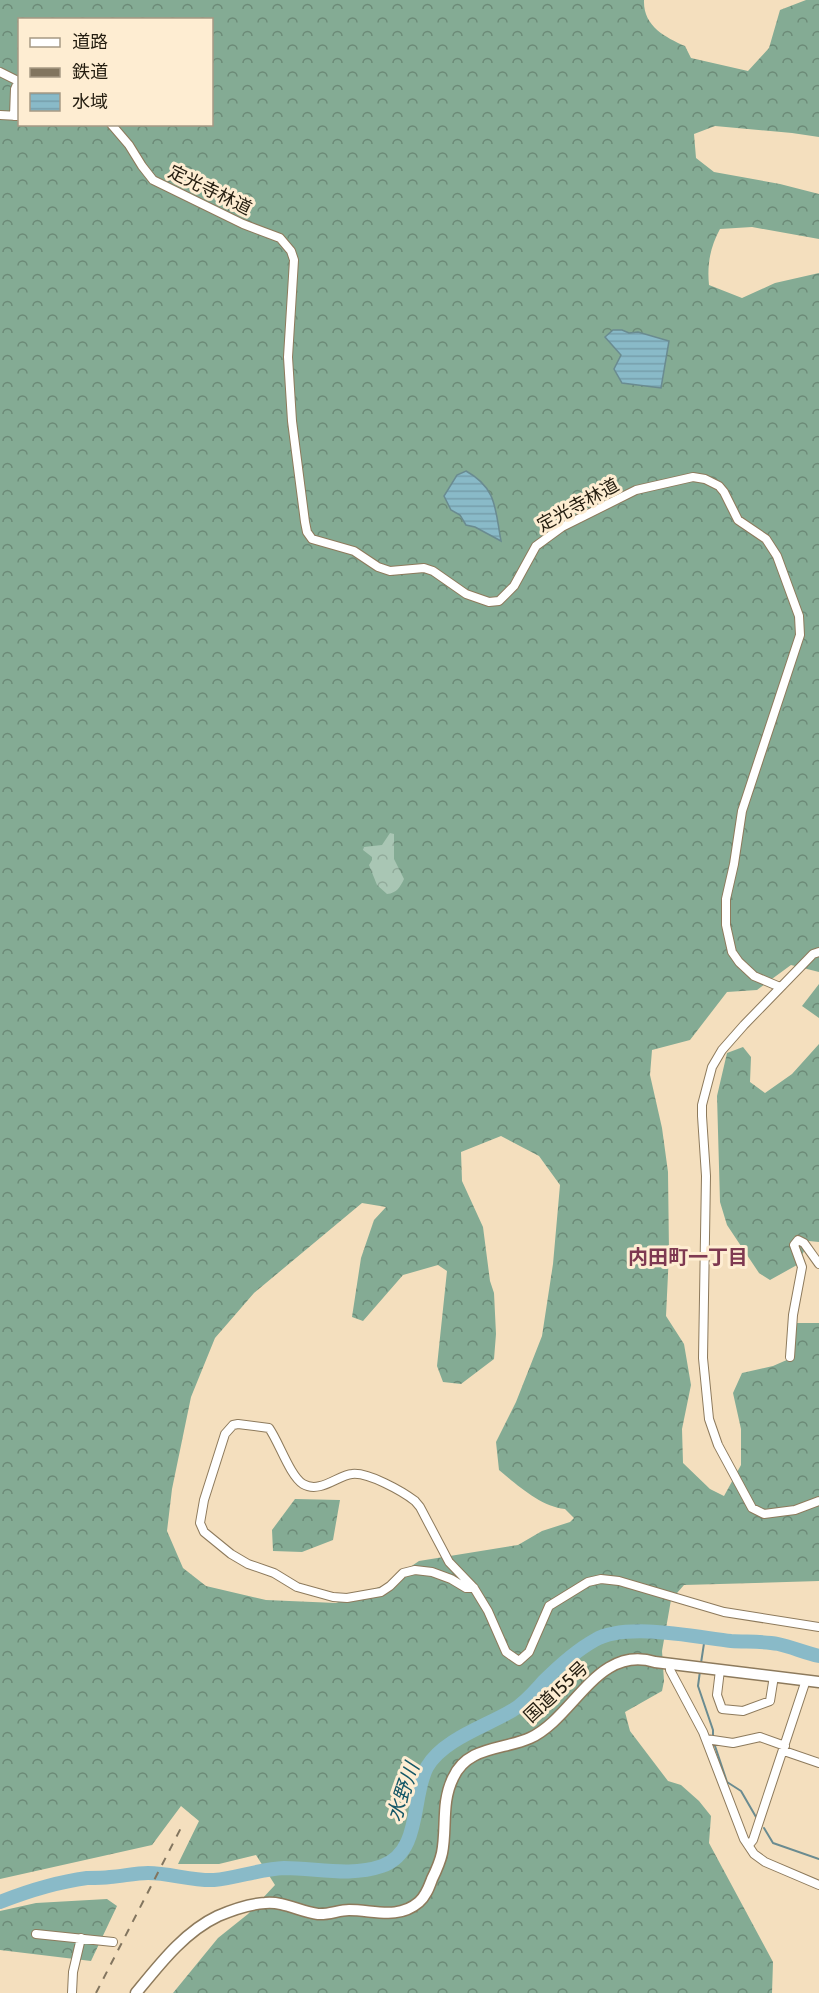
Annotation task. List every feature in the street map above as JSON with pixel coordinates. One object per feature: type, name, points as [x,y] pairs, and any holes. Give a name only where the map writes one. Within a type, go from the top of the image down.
[{"type":"highway","name":"国道155号","points":[[136,1993],[181,1941],[217,1916],[244,1907],[280,1903],[320,1914],[352,1910],[382,1914],[398,1913],[409,1909],[426,1893],[438,1866],[442,1852],[446,1800],[452,1778],[464,1761],[482,1751],[531,1737],[546,1728],[566,1710],[585,1687],[608,1669],[640,1658],[819,1682]]},
{"type":"street","points":[[0,72],[18,81]]},
{"type":"street","points":[[0,115],[17,116],[15,89],[18,84]]},
{"type":"street","name":"定光寺林道","points":[[113,126],[153,180],[243,224],[280,238],[291,251],[294,261],[288,357],[291,421],[305,522],[307,532],[312,538],[354,551],[378,567],[390,571],[424,568],[433,571],[466,594],[489,602],[499,601],[514,586],[536,546],[562,526],[636,490],[681,479],[693,477],[705,479],[719,486],[738,520],[766,539],[777,556],[799,616],[800,635],[742,811],[726,899],[726,925],[732,952],[739,962],[754,976],[780,987]]},
{"type":"street","points":[[819,952],[813,954],[780,987],[722,1050],[711,1067],[702,1105],[706,1176],[703,1325],[705,1390],[709,1419],[717,1445],[752,1508],[764,1514],[795,1510],[819,1501]]},
{"type":"street","points":[[790,1357],[793,1315],[802,1267],[794,1245],[798,1239],[804,1242],[819,1264]]},
{"type":"street","points":[[474,1588],[466,1587],[432,1572],[415,1570],[403,1573],[381,1592],[363,1596],[333,1597],[297,1587],[274,1573],[240,1560],[204,1532],[201,1523],[204,1500],[225,1434],[237,1424],[269,1428],[302,1484],[315,1487],[331,1483],[350,1474],[362,1474],[410,1497],[420,1507],[449,1562],[474,1588],[488,1611],[506,1652],[519,1661],[529,1652],[549,1606],[588,1582],[601,1578],[619,1581],[724,1612],[819,1627]]},
{"type":"street","points":[[670,1663],[670,1670],[706,1739],[744,1839],[754,1854],[765,1862],[819,1885]]},
{"type":"street","points":[[720,1670],[717,1695],[722,1709],[743,1711],[770,1701],[774,1676]]},
{"type":"street","points":[[749,1845],[753,1840],[806,1680]]},
{"type":"street","points":[[706,1739],[734,1743],[760,1737],[819,1763]]},
{"type":"street","points":[[36,1934],[113,1942]]},
{"type":"street","points":[[72,1993],[73,1972],[81,1938]]},
{"type":"green space","points":[[0,0],[644,0],[647,17],[651,24],[670,39],[685,46],[691,58],[748,71],[769,48],[780,10],[806,0],[819,0],[819,137],[715,126],[694,134],[696,158],[714,172],[819,194],[819,239],[752,227],[720,229],[712,249],[708,270],[709,285],[742,298],[775,283],[819,273],[819,972],[791,965],[757,990],[727,992],[690,1040],[652,1050],[650,1075],[662,1128],[668,1172],[669,1253],[666,1316],[684,1344],[691,1385],[682,1429],[683,1463],[710,1489],[724,1496],[741,1465],[741,1429],[733,1393],[742,1373],[773,1366],[789,1359],[789,1323],[819,1323],[819,1581],[684,1585],[671,1600],[662,1651],[664,1681],[662,1691],[625,1712],[630,1731],[668,1781],[681,1785],[699,1801],[711,1816],[709,1843],[773,1962],[772,1993],[173,1993],[218,1938],[248,1914],[275,1885],[256,1855],[219,1864],[178,1864],[199,1821],[181,1806],[152,1845],[0,1879]],"holes":[[[501,1136],[539,1156],[560,1185],[553,1264],[542,1336],[516,1402],[496,1442],[499,1470],[538,1500],[565,1509],[574,1518],[570,1522],[542,1531],[518,1545],[419,1561],[382,1586],[336,1603],[266,1600],[206,1586],[183,1568],[167,1531],[172,1489],[191,1397],[215,1338],[254,1293],[362,1203],[386,1207],[374,1220],[361,1258],[352,1317],[363,1321],[403,1275],[438,1265],[447,1271],[437,1366],[443,1382],[461,1384],[494,1359],[496,1334],[494,1293],[490,1281],[483,1227],[462,1181],[461,1152]]]},
{"type":"green space","points":[[390,833],[394,834],[394,859],[404,879],[396,891],[387,894],[377,885],[369,865],[372,857],[363,850],[364,847],[382,845]]},
{"type":"green space","points":[[819,984],[819,1018],[802,1006]]},
{"type":"green space","points":[[819,1044],[819,1242],[809,1241],[797,1265],[770,1280],[759,1273],[727,1225],[720,1202],[717,1096],[727,1053],[743,1047],[751,1057],[750,1082],[765,1093],[792,1074]]},
{"type":"green space","points":[[295,1499],[340,1500],[333,1540],[302,1552],[273,1551],[272,1530]]},
{"type":"green space","points":[[107,1899],[117,1906],[91,1961],[0,1950],[0,1911],[36,1903]]},
{"type":"water","points":[[613,330],[638,332],[669,341],[661,388],[622,383],[614,369],[621,355],[605,337]]},
{"type":"water","points":[[466,471],[484,485],[493,500],[501,541],[475,527],[466,525],[460,515],[451,510],[444,496],[457,475]]},
{"type":"waterway","name":"水野川","points":[[0,1902],[65,1882],[139,1873],[214,1880],[284,1868],[358,1871],[382,1866],[395,1859],[404,1849],[414,1822],[422,1779],[434,1757],[454,1741],[517,1707],[575,1653],[595,1640],[608,1635],[642,1631],[731,1641],[766,1642],[819,1656]]},
{"type":"waterway","points":[[701,1663],[705,1637]]},
{"type":"waterway","points":[[700,1671],[698,1686],[713,1730],[713,1738]]},
{"type":"waterway","points":[[714,1743],[727,1782],[741,1791],[756,1817]]},
{"type":"waterway","points":[[764,1828],[773,1843],[819,1859]]},
{"type":"railway","points":[[96,1993],[183,1824]]},
{"type":"district","name":"内田町一丁目","points":[[688,1257]]}]
